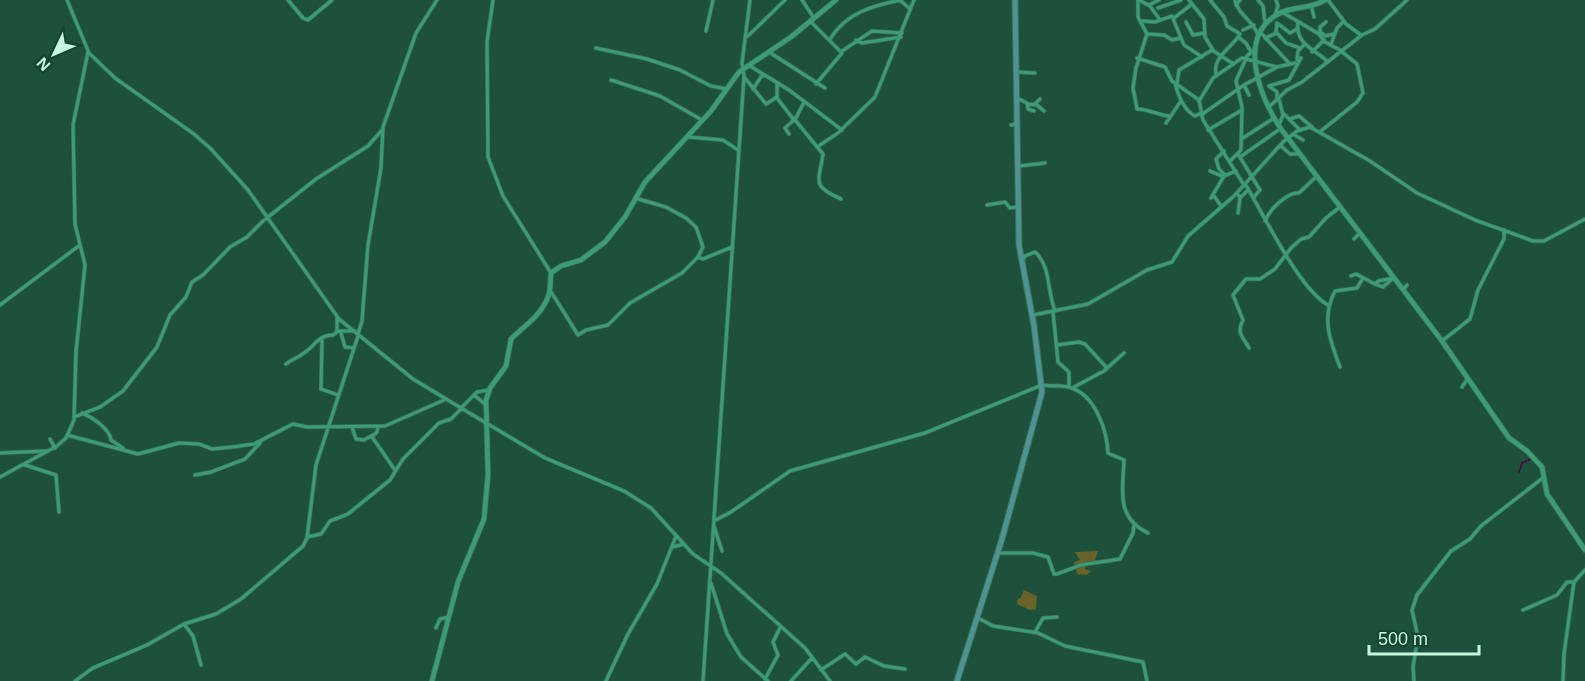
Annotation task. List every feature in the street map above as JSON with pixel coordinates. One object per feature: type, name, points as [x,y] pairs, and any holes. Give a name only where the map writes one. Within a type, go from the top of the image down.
[{"type":"main road","points":[[957,681],[998,553],[1040,403],[1042,385],[1033,315],[1022,262],[1018,207],[1019,169],[1014,124],[1017,98],[1015,0]]},
{"type":"street","points":[[68,0],[88,52],[115,78],[201,139],[243,184],[338,317],[357,334],[413,380],[444,400],[545,458],[629,494],[653,509],[684,544],[812,657],[830,681]]},
{"type":"street","points":[[288,0],[303,18],[308,20],[332,0]]},
{"type":"street","points":[[75,681],[93,668],[147,645],[184,624],[213,615],[241,599],[296,554],[307,537],[315,469],[363,319],[368,244],[381,168],[383,129],[414,38],[437,0]]},
{"type":"street","points":[[478,400],[506,366],[511,339],[534,320],[550,290],[551,273],[503,196],[488,157],[487,42],[493,0]]},
{"type":"street","points":[[706,31],[713,0]]},
{"type":"street","points":[[750,0],[747,38],[742,63],[777,83],[842,130]]},
{"type":"street","points":[[747,38],[785,0]]},
{"type":"street","points":[[801,0],[812,19],[842,51]]},
{"type":"street","points":[[551,273],[561,266],[580,260],[601,247],[621,223],[645,182],[702,120],[746,67],[836,0]]},
{"type":"street","points":[[830,39],[849,16],[862,11],[900,0],[910,9]]},
{"type":"street","points":[[817,147],[842,130],[875,97],[914,0]]},
{"type":"street","points":[[1160,20],[1149,5],[1139,0],[1137,14],[1147,34],[1137,58],[1133,88],[1137,109],[1148,109],[1154,114],[1169,116]]},
{"type":"street","points":[[1149,5],[1159,0]]},
{"type":"street","points":[[1158,8],[1169,2],[1181,0]]},
{"type":"street","points":[[1189,0],[1204,19],[1204,33],[1213,50],[1232,63]]},
{"type":"street","points":[[1210,0],[1224,17],[1227,26],[1240,34],[1221,54],[1216,74]]},
{"type":"street","points":[[1234,0],[1254,25],[1258,35],[1291,64]]},
{"type":"street","points":[[1236,5],[1240,0]]},
{"type":"street","points":[[1258,0],[1263,6],[1265,24]]},
{"type":"street","points":[[1276,0],[1278,6],[1274,17],[1277,23],[1290,33],[1297,29]]},
{"type":"street","points":[[1239,155],[1243,138],[1242,110],[1236,81],[1265,24],[1282,12],[1329,1],[1356,34],[1362,35]]},
{"type":"street","points":[[1268,108],[1287,90],[1302,82],[1362,35],[1375,29],[1404,1]]},
{"type":"street","points":[[1169,2],[1180,38],[1185,46],[1202,57]]},
{"type":"street","points":[[1142,21],[1174,17],[1194,4]]},
{"type":"street","points":[[1311,6],[1314,17]]},
{"type":"street","points":[[1282,12],[1325,36],[1335,34]]},
{"type":"street","points":[[1332,44],[1335,34],[1344,21]]},
{"type":"street","points":[[1186,22],[1193,35],[1204,33]]},
{"type":"street","points":[[1298,22],[1297,29],[1304,45],[1328,62]]},
{"type":"street","points":[[1319,33],[1326,22]]},
{"type":"street","points":[[1277,23],[1277,33],[1286,43],[1300,48]]},
{"type":"street","points":[[1243,30],[1254,25]]},
{"type":"street","points":[[816,84],[842,51],[855,40],[872,31],[901,35]]},
{"type":"street","points":[[1258,35],[1264,38],[1277,33]]},
{"type":"street","points":[[1319,33],[1324,40],[1357,64],[1363,94],[1357,102],[1321,131]]},
{"type":"street","points":[[1147,34],[1164,35],[1174,40],[1180,38]]},
{"type":"street","points":[[855,40],[862,43],[901,35]]},
{"type":"street","points":[[1238,37],[1246,42],[1253,51],[1268,108],[1280,127],[1442,341],[1509,438],[1527,451],[1542,467],[1548,497],[1585,550]]},
{"type":"street","points":[[1312,51],[1324,40]]},
{"type":"street","points":[[1300,130],[1283,113],[1277,92],[1269,86],[1289,80],[1295,71],[1300,48],[1304,45]]},
{"type":"street","points":[[596,48],[647,59],[680,70],[711,86],[727,89]]},
{"type":"street","points":[[1175,83],[1179,70],[1213,50]]},
{"type":"street","points":[[0,477],[55,448],[67,435],[74,417],[76,352],[85,273],[75,230],[72,190],[73,125],[88,52]]},
{"type":"street","points":[[768,52],[825,88]]},
{"type":"street","points":[[1137,58],[1165,67],[1175,83],[1181,101],[1192,115],[1201,114],[1259,76],[1298,60]]},
{"type":"street","points":[[1278,67],[1246,58],[1232,63],[1216,74],[1199,101],[1201,114],[1208,130],[1230,160],[1286,254],[1311,288],[1328,305]]},
{"type":"street","points":[[703,681],[746,67]]},
{"type":"street","points":[[1016,72],[1035,73]]},
{"type":"street","points":[[753,89],[763,74]]},
{"type":"street","points":[[744,76],[766,105],[777,98]]},
{"type":"street","points":[[611,80],[660,96],[702,120]]},
{"type":"street","points":[[777,83],[777,98],[823,155],[817,174],[819,186],[829,195],[841,199]]},
{"type":"street","points":[[1175,83],[1199,101]]},
{"type":"street","points":[[1244,86],[1249,95]]},
{"type":"street","points":[[1017,98],[1028,104],[1035,104],[1044,111]]},
{"type":"street","points":[[1035,104],[1040,99]]},
{"type":"street","points":[[1166,123],[1181,101]]},
{"type":"street","points":[[789,134],[784,128],[795,120],[804,102]]},
{"type":"street","points":[[1028,104],[1028,109],[1034,111]]},
{"type":"street","points":[[1208,130],[1242,110]]},
{"type":"street","points":[[1230,160],[1280,127],[1283,113]]},
{"type":"street","points":[[1290,119],[1299,116],[1312,127],[1418,193],[1476,221],[1539,242],[1585,219]]},
{"type":"street","points":[[1243,138],[1274,118]]},
{"type":"street","points":[[1033,315],[1088,304],[1147,270],[1170,262],[1188,236],[1237,193],[1280,145],[1300,130],[1312,127]]},
{"type":"street","points":[[74,417],[100,407],[123,391],[140,365],[157,347],[170,315],[186,297],[192,282],[316,180],[368,146],[383,129]]},
{"type":"street","points":[[1293,134],[1303,140]]},
{"type":"street","points":[[684,138],[690,136],[723,140],[739,150]]},
{"type":"street","points":[[1280,145],[1288,152],[1300,152]]},
{"type":"street","points":[[1224,151],[1215,159],[1225,176]]},
{"type":"street","points":[[1239,155],[1260,192],[1253,198]]},
{"type":"street","points":[[1019,169],[1045,163]]},
{"type":"street","points":[[1210,171],[1225,176]]},
{"type":"street","points":[[1221,206],[1212,196],[1225,176],[1236,171]]},
{"type":"street","points":[[1265,221],[1279,202],[1294,193],[1300,193],[1317,176]]},
{"type":"street","points":[[1238,213],[1240,198],[1248,190]]},
{"type":"street","points":[[1237,193],[1240,198]]},
{"type":"street","points":[[550,290],[578,335],[586,330],[608,325],[630,303],[682,273],[699,257],[703,247],[694,224],[666,207],[635,198]]},
{"type":"street","points":[[987,205],[1003,202],[1010,208],[1018,207]]},
{"type":"street","points":[[1249,348],[1240,336],[1239,328],[1243,320],[1232,296],[1246,279],[1260,279],[1275,269],[1300,240],[1310,237],[1326,218],[1340,207]]},
{"type":"street","points":[[1442,341],[1470,318],[1478,290],[1504,239],[1504,229]]},
{"type":"street","points":[[1354,239],[1360,233]]},
{"type":"street","points":[[0,305],[80,245]]},
{"type":"street","points":[[699,257],[703,259],[732,247]]},
{"type":"street","points":[[1022,262],[1025,256],[1035,252],[1044,262],[1050,302],[1054,312],[1052,324],[1059,365],[1064,366],[1069,372],[1070,387],[1095,408],[1109,453],[1124,460],[1122,498],[1134,525],[1148,532]]},
{"type":"street","points":[[1351,276],[1355,274],[1384,287],[1393,279]]},
{"type":"street","points":[[1340,368],[1327,333],[1328,305],[1335,291],[1357,288],[1364,278]]},
{"type":"street","points":[[1375,284],[1378,281],[1393,279]]},
{"type":"street","points":[[1403,290],[1407,285]]},
{"type":"street","points":[[338,317],[345,347],[354,348]]},
{"type":"street","points":[[286,364],[304,354],[322,337],[341,332],[357,334]]},
{"type":"street","points":[[322,337],[321,389],[339,394]]},
{"type":"street","points":[[1057,345],[1079,342],[1085,344],[1107,368]]},
{"type":"street","points":[[714,523],[790,471],[925,433],[1042,385],[1070,387],[1088,381],[1124,353]]},
{"type":"street","points":[[1462,387],[1468,378]]},
{"type":"street","points":[[307,537],[321,534],[330,521],[351,512],[390,480],[404,457],[439,423],[451,419],[474,395],[488,390]]},
{"type":"street","points":[[432,681],[458,582],[484,519],[488,476],[486,404],[488,390]]},
{"type":"street","points":[[474,395],[486,404]]},
{"type":"street","points":[[67,435],[140,454],[179,443],[199,444],[215,449],[261,441],[292,424],[378,426],[393,423],[444,400]]},
{"type":"street","points":[[81,413],[92,418],[110,434],[111,440],[124,449]]},
{"type":"street","points":[[352,426],[356,439],[364,440],[377,432],[378,426]]},
{"type":"street","points":[[373,435],[395,470]]},
{"type":"street","points":[[50,440],[55,448]]},
{"type":"street","points":[[195,476],[245,459],[261,441]]},
{"type":"street","points":[[0,453],[47,452]]},
{"type":"street","points":[[23,465],[56,475],[59,512]]},
{"type":"street","points":[[1414,681],[1413,667],[1418,635],[1412,610],[1417,595],[1451,551],[1470,539],[1481,526],[1544,477]]},
{"type":"street","points":[[714,523],[722,551]]},
{"type":"street","points":[[998,553],[1033,553],[1049,557],[1055,574],[1081,565],[1120,560],[1134,525]]},
{"type":"street","points":[[1133,531],[1138,528]]},
{"type":"street","points":[[606,681],[628,634],[658,582],[676,536]]},
{"type":"street","points":[[672,547],[684,544]]},
{"type":"street","points":[[1563,681],[1564,654],[1574,582],[1585,570]]},
{"type":"street","points":[[710,581],[727,634],[741,657],[766,680],[778,655],[773,642],[780,628]]},
{"type":"street","points":[[1523,610],[1556,595],[1567,582],[1574,582]]},
{"type":"street","points":[[976,617],[993,626],[1037,632],[1065,646],[1143,662],[1147,681]]},
{"type":"street","points":[[1037,632],[1043,618],[1057,617]]},
{"type":"street","points":[[436,628],[440,619],[450,618]]},
{"type":"street","points":[[184,624],[193,636],[201,665]]},
{"type":"street","points":[[821,670],[845,654],[856,664],[866,657],[884,666],[905,669]]},
{"type":"street","points":[[791,681],[812,657]]},
{"type":"shaded area","points":[[1098,551],[1095,560],[1099,561],[1085,565],[1085,569],[1091,571],[1087,575],[1077,574],[1074,562],[1080,560],[1075,552]]},
{"type":"shaded area","points":[[1024,590],[1037,596],[1036,609],[1030,610],[1017,604]]},
{"type":"waterway","points":[[1519,472],[1522,463],[1531,459]]}]
